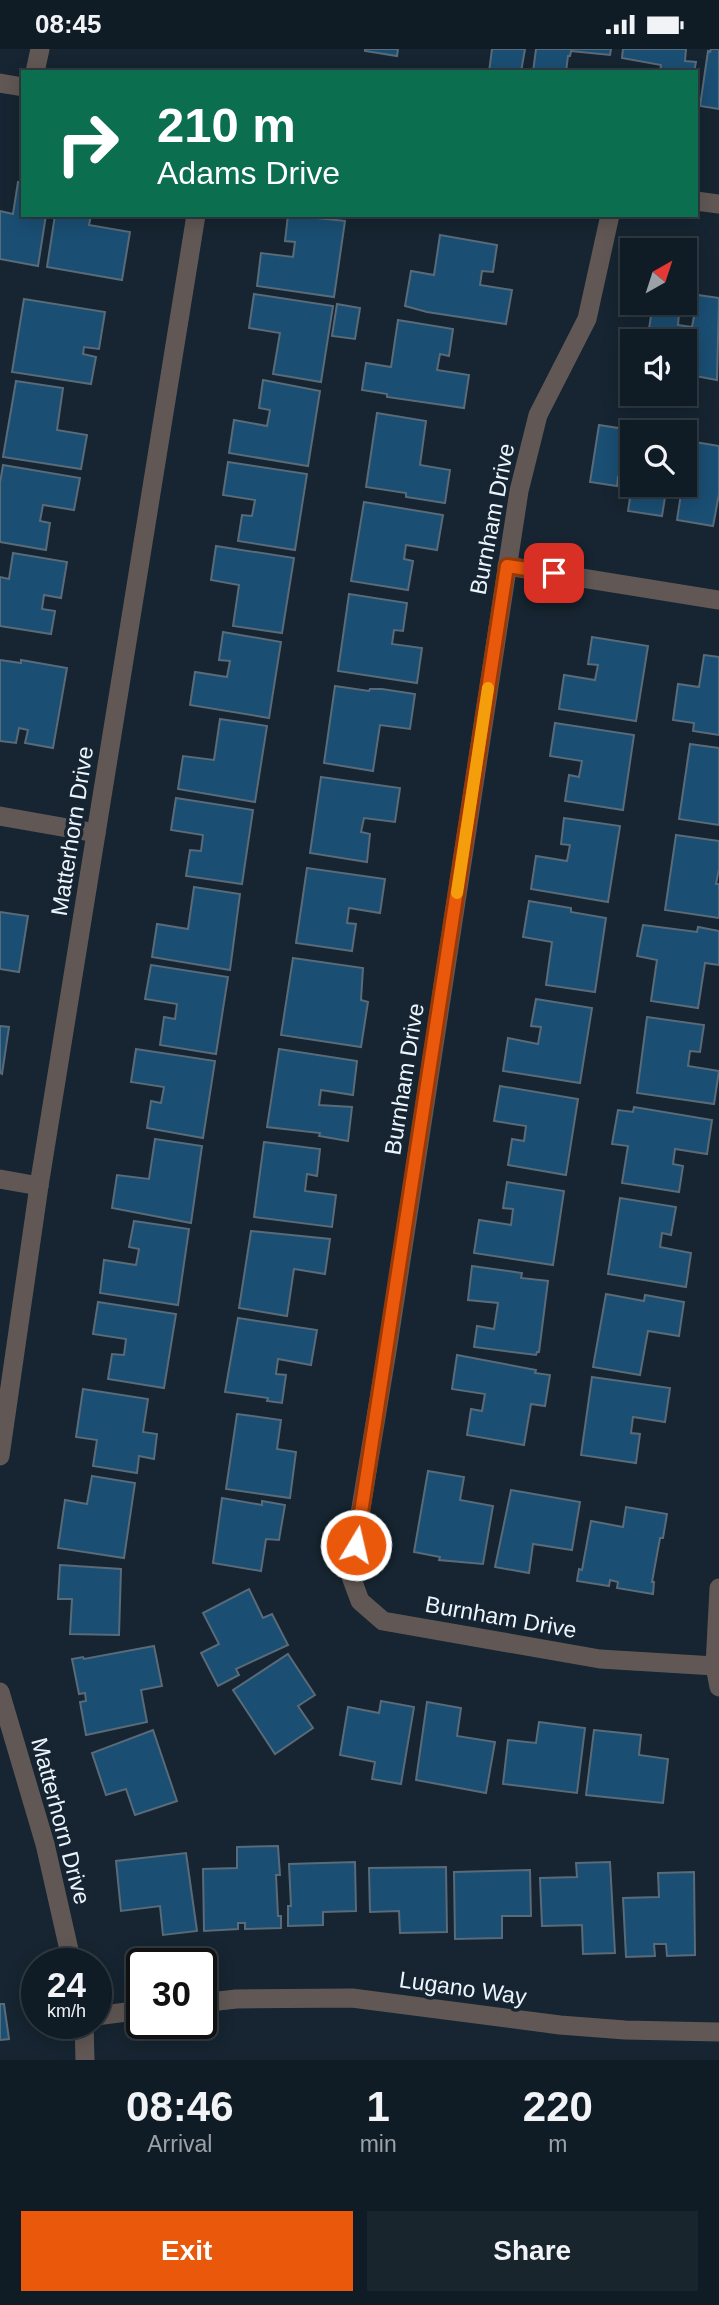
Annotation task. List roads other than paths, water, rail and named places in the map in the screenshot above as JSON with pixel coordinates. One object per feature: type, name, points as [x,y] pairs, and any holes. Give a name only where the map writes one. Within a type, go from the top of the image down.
[{"type":"street","points":[[35,70],[40,49]]},
{"type":"street","points":[[0,83],[21,87]]},
{"type":"street","points":[[698,201],[719,204]]},
{"type":"street","name":"Matterhorn Drive","points":[[0,1456],[39,1186],[196,217]]},
{"type":"street","name":"Burnham Drive","points":[[610,217],[587,319],[538,415],[519,491],[388,1345],[350,1574],[360,1601],[383,1621],[600,1659],[715,1666]]},
{"type":"street","points":[[507,566],[719,600]]},
{"type":"street","points":[[0,816],[96,833]]},
{"type":"street","points":[[0,1179],[39,1186]]},
{"type":"street","points":[[719,1588],[715,1666],[719,1687]]},
{"type":"street","name":"Matterhorn Drive","points":[[0,1692],[46,1844],[69,1948]]},
{"type":"street","name":"Lugano Way","points":[[217,2001],[352,1998],[560,2025],[625,2030],[719,2032]]},
{"type":"street","points":[[84,2039],[85,2060]]}]
